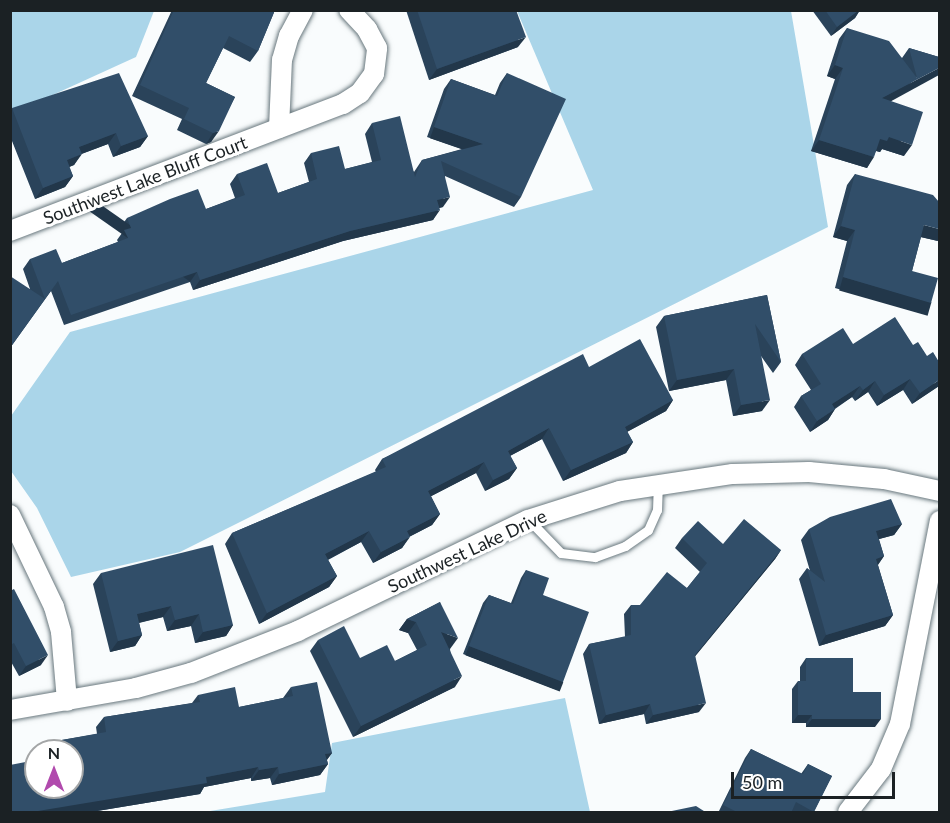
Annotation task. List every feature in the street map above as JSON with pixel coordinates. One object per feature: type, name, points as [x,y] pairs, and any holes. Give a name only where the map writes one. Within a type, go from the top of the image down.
[{"type":"street","points":[[279,128],[282,60],[289,36],[303,10]]},
{"type":"street","name":"Southwest Lake Bluff Court","points":[[10,231],[343,104],[360,93],[374,74],[377,48],[367,29],[349,10]]},
{"type":"street","name":"Southwest Lake Drive","points":[[10,710],[136,688],[244,653],[298,631],[528,520],[658,483],[733,474],[809,472],[884,479],[939,491]]},
{"type":"street","points":[[10,515],[54,607],[61,632],[67,701]]},
{"type":"street","points":[[848,813],[881,769],[900,724],[939,521]]},
{"type":"lane","points":[[528,520],[561,553],[595,557],[625,546],[648,530],[657,510],[658,483]]},
{"type":"shaded area","points":[[10,11],[154,11],[136,57],[11,114]]},
{"type":"shaded area","points":[[517,11],[791,11],[828,227],[180,552],[71,577],[37,508],[11,471],[11,416],[70,332],[593,190]]},
{"type":"shaded area","points":[[565,698],[590,812],[204,812],[325,792],[332,743]]},
{"type":"building","points":[[174,10],[275,10],[258,51],[229,36],[206,83],[235,97],[219,131],[213,133],[184,119],[189,108],[140,85]]},
{"type":"building","points":[[417,10],[516,10],[526,37],[437,69]]},
{"type":"building","points":[[825,10],[859,10],[837,27]]},
{"type":"building","points":[[847,28],[889,41],[917,78],[909,48],[939,57],[939,68],[882,98],[923,112],[912,145],[889,137],[887,141],[880,139],[874,157],[819,140],[843,68],[835,65]]},
{"type":"building","points":[[119,73],[148,136],[121,146],[116,133],[79,147],[82,154],[67,160],[73,176],[43,188],[12,108]]},
{"type":"building","points":[[507,73],[566,99],[521,197],[441,161],[450,197],[437,200],[440,210],[350,231],[200,280],[197,272],[71,315],[58,281],[10,348],[10,276],[45,299],[30,259],[56,249],[62,263],[128,238],[124,230],[131,228],[127,218],[198,189],[206,209],[245,195],[237,174],[267,163],[278,193],[317,179],[311,153],[339,146],[345,169],[381,160],[372,123],[400,116],[415,177],[422,160],[483,144],[434,127],[451,79],[497,96]]},
{"type":"building","points":[[855,174],[933,195],[939,202],[939,229],[924,225],[912,271],[938,278],[931,303],[843,277],[855,230],[841,226]]},
{"type":"building","points":[[767,295],[781,362],[755,324],[770,400],[741,405],[734,369],[677,380],[664,316]]},
{"type":"building","points":[[895,317],[913,345],[918,342],[927,356],[933,352],[939,362],[939,380],[920,393],[910,379],[884,395],[875,381],[863,390],[860,386],[832,404],[835,409],[817,421],[801,396],[821,384],[802,354],[843,328],[853,344]]},
{"type":"building","points":[[640,339],[673,400],[625,427],[633,442],[571,470],[549,428],[508,451],[517,468],[493,480],[484,462],[428,491],[440,514],[407,531],[410,537],[381,552],[369,531],[325,554],[337,576],[267,613],[232,533],[386,467],[382,459],[583,354],[589,367]]},
{"type":"building","points":[[891,499],[902,524],[876,531],[884,556],[876,559],[893,615],[826,635],[807,568],[825,582],[809,529],[830,517]]},
{"type":"building","points":[[744,519],[781,550],[695,655],[706,703],[653,715],[650,704],[606,715],[589,644],[631,635],[631,605],[640,605],[667,572],[687,588],[707,563],[682,538],[698,521],[723,544]]},
{"type":"building","points":[[213,545],[233,625],[203,632],[199,614],[175,620],[171,606],[137,614],[142,635],[118,641],[101,573]]},
{"type":"building","points":[[526,570],[549,578],[543,595],[589,612],[563,682],[469,646],[489,595],[513,604]]},
{"type":"building","points":[[14,589],[48,655],[26,666],[14,643],[10,645],[10,591]]},
{"type":"building","points":[[440,602],[458,638],[441,632],[462,676],[361,726],[318,640],[344,626],[360,658],[387,645],[395,661],[427,645],[416,622],[407,619]]},
{"type":"building","points":[[806,658],[853,658],[853,692],[881,692],[881,719],[812,719],[812,715],[798,715],[798,681],[806,681]]},
{"type":"building","points":[[317,682],[332,753],[325,754],[328,764],[279,774],[278,767],[259,770],[258,767],[206,777],[207,783],[26,813],[10,813],[10,765],[24,762],[24,799],[84,799],[84,739],[67,739],[106,732],[104,717],[200,702],[198,695],[235,687],[239,707],[293,696],[291,687]]},
{"type":"building","points":[[751,749],[803,774],[808,764],[832,776],[814,812],[796,802],[791,813],[739,813],[723,805]]},
{"type":"building","points":[[696,806],[707,813],[662,813]]}]
